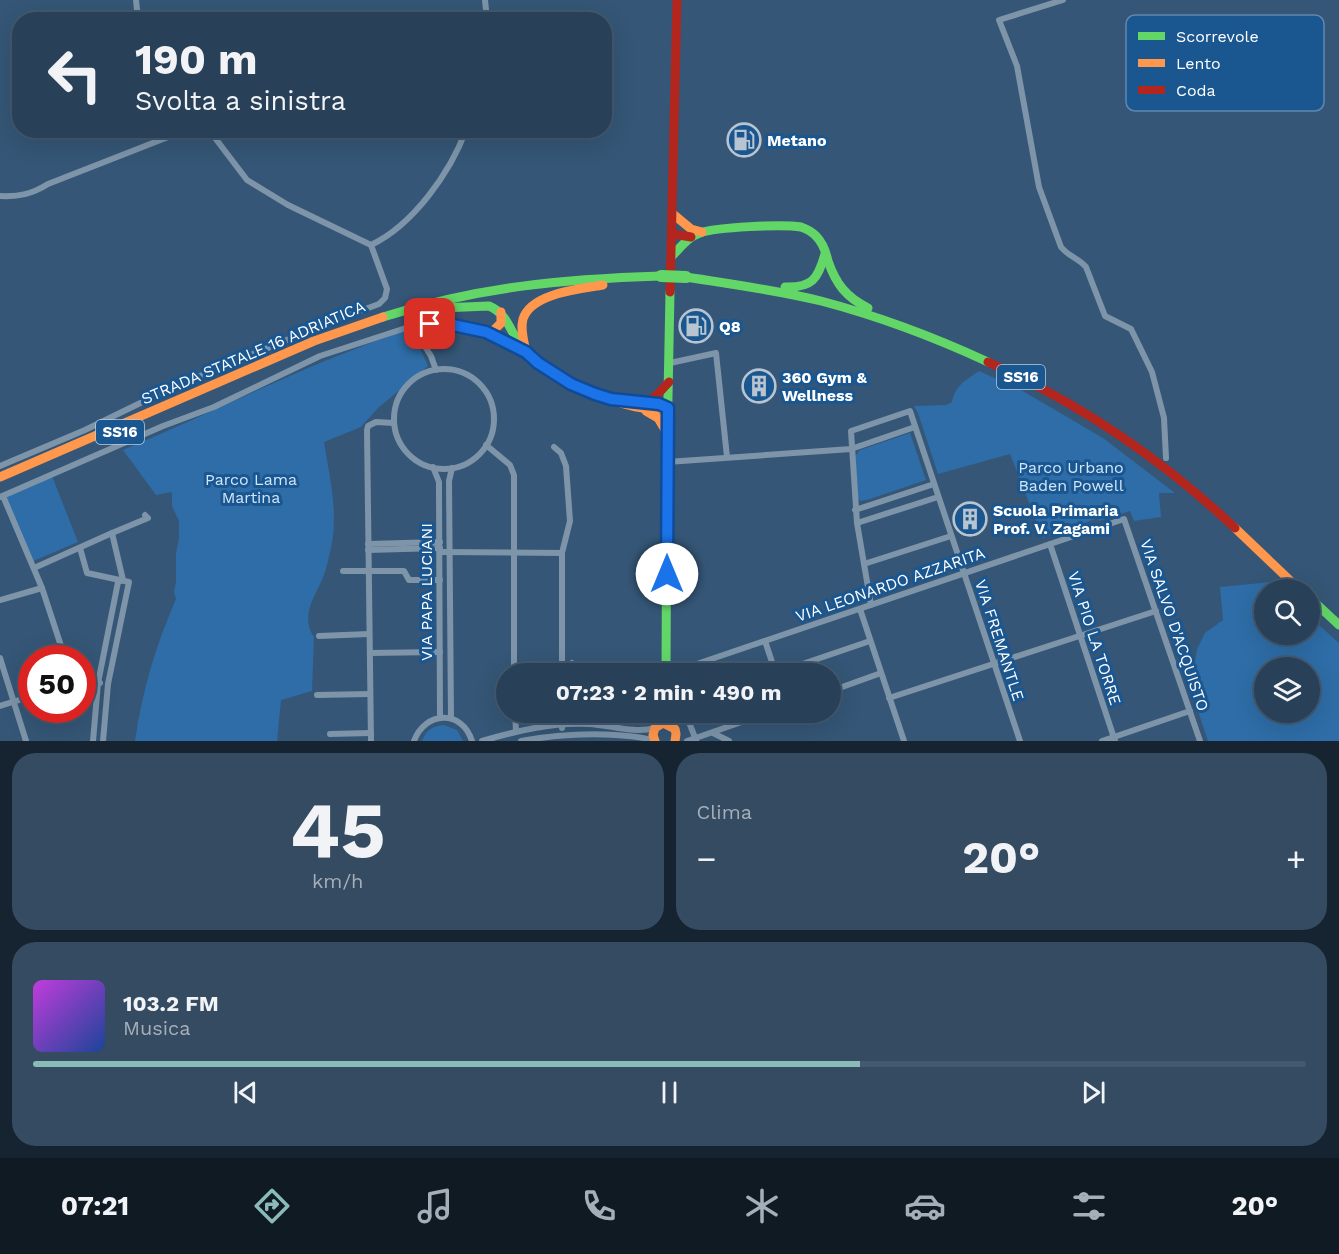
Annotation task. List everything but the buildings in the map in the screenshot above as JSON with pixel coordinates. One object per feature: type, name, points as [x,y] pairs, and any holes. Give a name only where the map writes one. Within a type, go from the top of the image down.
[{"type":"main road","points":[[666,663],[667,462],[677,0]]},
{"type":"main road","points":[[673,214],[695,233]]},
{"type":"main road","points":[[673,234],[782,226],[802,228],[814,233],[822,242],[839,286],[847,296],[858,304],[907,327]]},
{"type":"main road","points":[[672,256],[695,233]]},
{"type":"main road","points":[[737,284],[795,288],[809,285],[820,274],[826,253]]},
{"type":"main road","name":"STRADA STATALE 16 ADRIATICA","points":[[0,477],[305,345],[388,314],[450,298],[511,287],[579,279],[737,284],[782,291],[841,305],[907,327],[980,357],[1054,394],[1114,431],[1185,484],[1288,579]]},
{"type":"main road","name":"STRADA STATALE 16 ADRIATICA","points":[[1,492],[323,345],[370,328],[441,308],[510,294],[661,280]]},
{"type":"main road","name":"STRADA STATALE 16 ADRIATICA","points":[[686,281],[774,297],[864,320],[941,348],[1012,380],[1079,418],[1138,457],[1180,490],[1278,579]]},
{"type":"main road","points":[[526,352],[520,328],[524,315],[533,304],[546,297],[603,285]]},
{"type":"main road","points":[[441,308],[489,306],[501,312],[517,341],[526,352],[538,363],[571,384],[611,399],[668,408]]},
{"type":"main road","points":[[486,332],[494,330],[501,323],[501,312]]},
{"type":"main road","points":[[644,406],[669,382]]},
{"type":"main road","points":[[644,406],[658,418],[668,435]]},
{"type":"main road","points":[[1320,607],[1339,625]]},
{"type":"main road","points":[[1320,616],[1339,634]]},
{"type":"street","points":[[1062,0],[999,20],[1017,66],[1039,187],[1060,247],[1066,254],[1081,261],[1086,267],[1105,316],[1131,329],[1152,372],[1164,418],[1166,458]]},
{"type":"street","points":[[0,196],[18,197],[27,194],[166,138]]},
{"type":"street","points":[[0,466],[85,430],[168,389],[379,304],[385,297],[387,289],[371,245],[288,205],[248,180],[215,138]]},
{"type":"street","points":[[371,245],[418,210],[454,157],[462,138]]},
{"type":"street","points":[[61,645],[42,588],[1,492],[214,407],[320,356],[412,326],[453,325],[486,332],[526,352]]},
{"type":"street","points":[[412,326],[431,356],[436,370]]},
{"type":"street","points":[[670,363],[716,353],[727,457]]},
{"type":"street","points":[[436,370],[466,374],[482,387],[488,396],[494,416],[491,436],[486,446],[472,460],[452,468],[433,467],[416,460],[403,448],[394,423],[396,405],[404,389],[418,377],[436,370]]},
{"type":"street","name":"VIA FREMANTLE","points":[[851,449],[851,431],[910,411],[1020,741]]},
{"type":"street","points":[[371,741],[368,426],[376,422],[394,423]]},
{"type":"street","points":[[667,462],[851,449],[915,428]]},
{"type":"street","points":[[486,446],[510,465],[514,475],[514,663]]},
{"type":"street","points":[[554,447],[561,453],[566,466],[570,520],[562,553],[562,663]]},
{"type":"street","points":[[851,449],[856,523],[871,605]]},
{"type":"street","name":"VIA PAPA LUCIANI","points":[[433,467],[439,482],[440,717]]},
{"type":"street","name":"VIA PAPA LUCIANI","points":[[451,718],[449,481],[452,468]]},
{"type":"street","points":[[855,510],[934,484]]},
{"type":"street","points":[[856,523],[938,496]]},
{"type":"street","points":[[34,568],[148,518],[146,515]]},
{"type":"street","name":"VIA LEONARDO AZZARITA","points":[[703,663],[1124,519]]},
{"type":"street","name":"VIA SALVO D'ACQUISTO","points":[[1124,519],[1200,741]]},
{"type":"street","points":[[103,741],[108,684],[126,581],[112,533]]},
{"type":"street","points":[[864,564],[951,536]]},
{"type":"street","name":"VIA PIO LA TORRE","points":[[1050,544],[1114,739]]},
{"type":"street","points":[[368,547],[440,547],[450,552],[562,553]]},
{"type":"street","points":[[80,548],[87,573],[126,581]]},
{"type":"street","points":[[343,571],[404,571],[407,572],[409,580],[440,580]]},
{"type":"street","points":[[93,741],[98,683],[118,582],[126,581]]},
{"type":"street","points":[[0,600],[42,588]]},
{"type":"street","points":[[860,609],[904,741]]},
{"type":"street","points":[[889,698],[1156,611]]},
{"type":"street","points":[[319,636],[369,634]]},
{"type":"street","points":[[440,638],[450,639]]},
{"type":"street","points":[[765,641],[773,663]]},
{"type":"street","points":[[805,663],[870,641]]},
{"type":"street","points":[[369,653],[440,652]]},
{"type":"street","points":[[0,658],[26,741]]},
{"type":"street","points":[[841,687],[881,673]]},
{"type":"street","points":[[98,683],[108,684]]},
{"type":"street","points":[[317,695],[370,694]]},
{"type":"street","points":[[0,706],[18,701]]},
{"type":"street","points":[[1102,741],[1114,739],[1190,711]]},
{"type":"street","points":[[414,741],[424,725],[440,717],[451,718],[465,727],[472,741]]},
{"type":"street","points":[[516,723],[516,731]]},
{"type":"street","points":[[689,723],[696,740]]},
{"type":"street","points":[[687,741],[696,740],[740,723]]},
{"type":"street","points":[[561,734],[562,724]]},
{"type":"street","points":[[482,741],[516,731],[562,724],[607,725],[632,729],[664,725],[696,740]]},
{"type":"street","points":[[521,741],[561,734],[632,736],[664,725]]},
{"type":"street","points":[[330,734],[371,733]]},
{"type":"street","points":[[713,733],[729,741]]},
{"type":"green space","name":"Parco Lama Martina","points":[[411,329],[428,366],[378,408],[361,427],[324,442],[333,499],[334,527],[326,569],[311,603],[308,616],[310,630],[314,637],[312,691],[281,700],[277,741],[135,741],[151,668],[176,599],[174,592],[179,521],[172,506],[172,492],[156,495],[123,450],[302,371]]},
{"type":"green space","name":"Parco Urbano Baden Powell","points":[[979,371],[1021,390],[1103,438],[1175,493],[1159,493],[1161,517],[1134,521],[1130,511],[1099,521],[1098,518],[1043,538],[1010,454],[938,474],[914,406],[946,405],[952,402],[965,380]]},
{"type":"green space","points":[[910,433],[926,480],[870,499],[861,501],[858,499],[855,456],[860,450]]},
{"type":"green space","points":[[52,476],[78,542],[31,562],[3,498]]},
{"type":"green space","points":[[1254,584],[1254,645],[1320,645],[1320,626],[1339,643],[1339,741],[1208,741],[1185,672],[1195,662],[1197,649],[1205,633],[1223,620],[1220,587]]},
{"type":"green space","points":[[444,725],[457,730],[463,741],[422,741],[430,729]]},
{"type":"traffic: fast","points":[[672,256],[692,237],[708,231],[750,227],[801,227],[813,233],[821,242],[843,289],[868,308]]},
{"type":"traffic: fast","points":[[785,287],[802,286],[813,280],[820,270],[825,254]]},
{"type":"traffic: fast","points":[[383,317],[452,298],[520,286],[589,279],[661,276]]},
{"type":"traffic: fast","points":[[661,276],[686,277]]},
{"type":"traffic: fast","points":[[686,277],[787,294],[864,313],[988,362]]},
{"type":"traffic: fast","points":[[666,663],[670,292]]},
{"type":"traffic: fast","points":[[441,308],[489,306],[504,317],[519,344]]},
{"type":"traffic: fast","points":[[629,401],[659,404],[668,408]]},
{"type":"traffic: fast","points":[[1320,607],[1339,625]]},
{"type":"traffic: slow","points":[[673,214],[691,229],[702,232]]},
{"type":"traffic: slow","points":[[526,352],[522,323],[528,310],[536,303],[557,294],[603,285]]},
{"type":"traffic: slow","points":[[486,332],[494,330],[501,323],[501,312]]},
{"type":"traffic: slow","points":[[0,477],[314,341],[383,317]]},
{"type":"traffic: slow","points":[[526,352],[555,373],[613,401],[652,409],[668,408]]},
{"type":"traffic: slow","points":[[646,411],[658,418],[667,433]]},
{"type":"traffic: slow","points":[[1235,528],[1288,579]]},
{"type":"traffic: slow","points":[[655,741],[653,735],[655,728],[663,723],[675,729],[675,741]]},
{"type":"traffic: jam","points":[[670,292],[677,0]]},
{"type":"traffic: jam","points":[[673,234],[691,237]]},
{"type":"traffic: jam","points":[[988,362],[1055,396],[1119,435],[1179,479],[1235,528]]},
{"type":"traffic: jam","points":[[645,403],[656,396],[669,382]]},
{"type":"place","name":"Metano","points":[[744,140]]},
{"type":"place","name":"Q8","points":[[696,326]]},
{"type":"place","name":"360 Gym & Wellness","points":[[759,386]]},
{"type":"place","name":"Scuola Primaria Prof. V. Zagami","points":[[970,519]]},
{"type":"route","points":[[430,324],[453,325],[486,332],[526,352],[538,363],[571,384],[595,394],[630,402],[659,404],[668,408],[667,574]]}]
